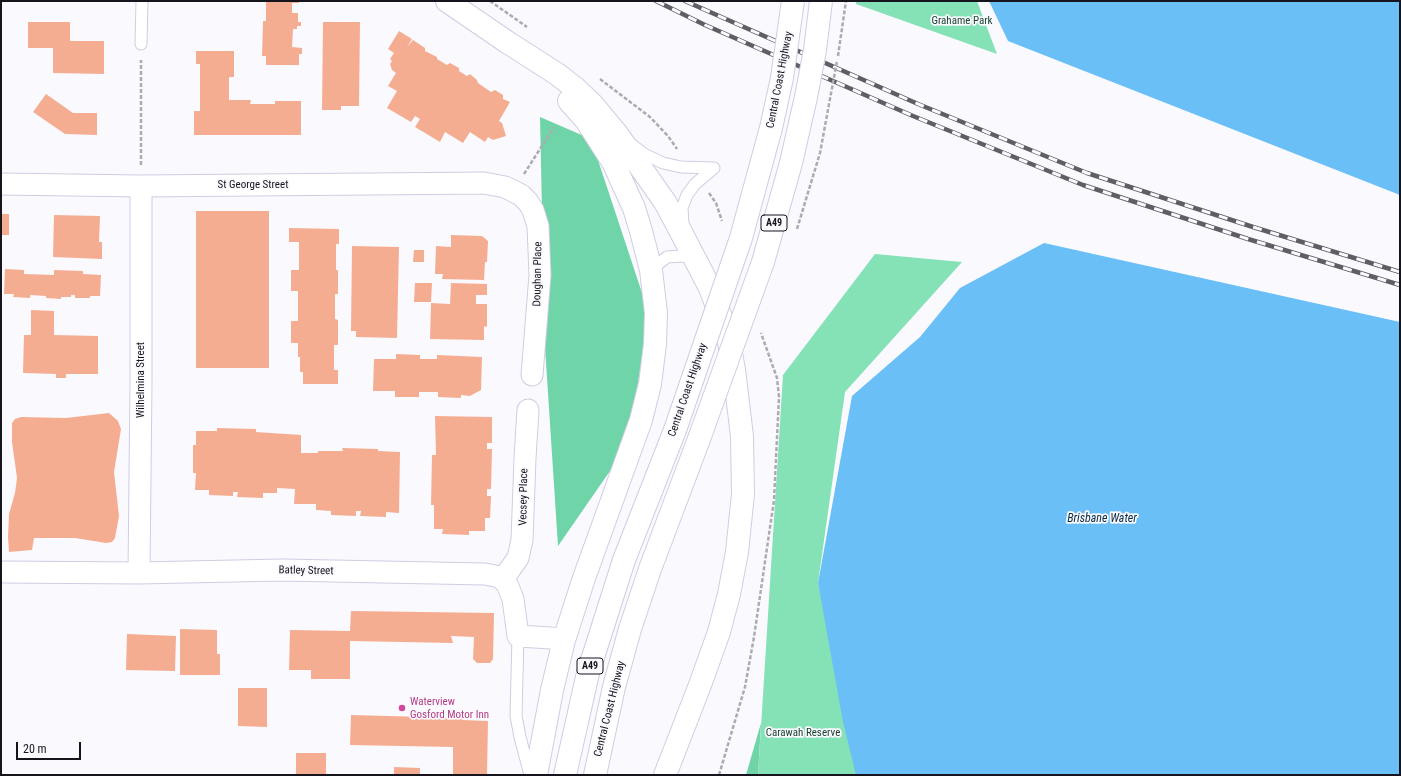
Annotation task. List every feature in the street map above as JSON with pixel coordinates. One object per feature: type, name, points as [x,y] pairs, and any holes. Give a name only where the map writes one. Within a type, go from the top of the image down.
[{"type":"main road","points":[[447,1],[557,74],[592,104],[617,134],[665,202],[710,288],[721,317],[734,370],[742,436],[743,494],[737,552],[729,594],[719,632],[665,775]]},
{"type":"main road","name":"Central Coast Highway","points":[[565,775],[588,673],[624,560],[675,430],[741,238],[771,128],[782,78],[793,1]]},
{"type":"main road","name":"Central Coast Highway","points":[[595,775],[614,687],[630,629],[650,569],[700,439],[762,262],[791,164],[815,50],[821,1]]},
{"type":"main road","points":[[507,42],[573,105],[586,120],[609,156],[634,208],[644,242],[652,278],[656,313],[656,344],[650,384],[641,420],[586,571],[564,640],[552,690],[536,775]]},
{"type":"street","name":"St George Street","points":[[1,184],[141,186],[484,183],[505,187]]},
{"type":"street","name":"Wilhelmina Street","points":[[139,573],[141,186]]},
{"type":"street","name":"Doughan Place","points":[[505,187],[521,195],[528,202],[533,210],[538,226],[540,275],[532,375]]},
{"type":"street","name":"Vecsey Place","points":[[503,579],[518,558],[522,540],[524,458],[528,410]]},
{"type":"street","name":"Batley Street","points":[[1,572],[139,573],[297,570],[485,574],[497,576],[503,579]]},
{"type":"street","points":[[503,579],[507,584],[513,599],[518,636],[564,640]]},
{"type":"lane","points":[[142,1],[142,44]]},
{"type":"lane","points":[[617,134],[644,154],[663,164],[681,167],[714,168],[696,184],[684,201],[682,215],[684,238]]},
{"type":"lane","points":[[652,278],[655,268],[664,258],[676,256],[687,257],[695,260]]},
{"type":"lane","points":[[518,636],[516,716],[530,775]]},
{"type":"path","points":[[141,186],[142,44]]},
{"type":"path","points":[[530,165],[554,127]]},
{"type":"green space","name":"Grahame Park","points":[[856,1],[977,1],[997,54],[856,4]]},
{"type":"green space","points":[[540,117],[591,139],[649,314],[628,445],[558,546],[545,347]]},
{"type":"green space","name":"Carawah Reserve","points":[[875,254],[962,262],[845,392],[818,583],[859,775],[758,775],[783,375]]},
{"type":"green space","points":[[761,723],[758,775],[746,775]]},
{"type":"water","points":[[989,1],[1400,1],[1400,195],[1008,41]]},
{"type":"water","name":"Brisbane Water","points":[[1044,243],[1400,322],[1400,775],[856,775],[843,722],[818,583],[852,396],[920,337],[960,288]]},
{"type":"building","points":[[266,1],[299,1],[299,3],[292,3],[292,13],[298,13],[298,22],[301,22],[301,26],[297,26],[297,29],[293,29],[292,47],[302,48],[302,54],[299,54],[299,65],[266,65],[266,56],[262,56],[263,21],[266,21]]},
{"type":"building","points":[[28,22],[70,22],[70,41],[104,41],[104,74],[53,73],[53,48],[28,48]]},
{"type":"building","points":[[323,22],[360,22],[359,106],[341,106],[341,110],[322,110]]},
{"type":"building","points":[[399,31],[412,39],[407,47],[413,40],[425,48],[425,51],[437,57],[437,59],[447,65],[450,63],[459,68],[459,71],[467,76],[470,74],[477,80],[478,83],[491,92],[495,90],[503,95],[503,99],[510,102],[499,121],[502,123],[506,136],[493,140],[488,137],[485,142],[470,132],[463,143],[445,132],[440,142],[415,127],[420,119],[415,116],[411,122],[387,108],[397,91],[388,86],[396,73],[392,70],[390,64],[392,61],[390,59],[394,53],[388,49]]},
{"type":"building","points":[[196,51],[234,51],[234,77],[229,77],[229,100],[251,100],[250,104],[275,104],[275,101],[301,101],[301,135],[194,135],[194,111],[200,111],[200,64],[196,64]]},
{"type":"building","points":[[46,94],[73,113],[97,113],[97,135],[65,134],[33,112]]},
{"type":"building","points":[[196,211],[269,211],[269,368],[196,368]]},
{"type":"building","points":[[1,214],[9,214],[9,235],[1,235]]},
{"type":"building","points":[[54,215],[100,216],[99,242],[102,242],[102,259],[53,257]]},
{"type":"building","points":[[289,228],[339,229],[339,244],[336,244],[338,294],[335,294],[335,319],[338,320],[338,345],[334,345],[334,370],[338,370],[338,384],[303,384],[303,372],[300,372],[300,357],[298,357],[298,343],[291,343],[291,321],[298,321],[298,291],[291,291],[291,270],[299,270],[299,242],[289,242]]},
{"type":"building","points":[[451,235],[482,236],[488,241],[484,280],[442,279],[443,274],[435,274],[436,246],[451,247]]},
{"type":"building","points":[[352,246],[399,247],[397,338],[356,337],[356,331],[351,331]]},
{"type":"building","points":[[414,250],[424,250],[424,262],[413,262]]},
{"type":"building","points":[[5,269],[24,270],[24,274],[54,275],[54,270],[83,271],[83,274],[101,275],[100,296],[75,298],[75,295],[71,295],[71,297],[61,297],[61,299],[30,295],[30,298],[13,297],[14,294],[4,294]]},
{"type":"building","points":[[415,283],[432,283],[431,302],[414,302]]},
{"type":"building","points":[[451,283],[487,284],[487,295],[476,295],[476,304],[487,304],[487,327],[484,326],[484,340],[430,339],[431,303],[450,304]]},
{"type":"building","points":[[31,310],[54,311],[54,335],[98,336],[98,374],[66,374],[66,378],[56,378],[56,374],[23,373],[24,335],[31,335]]},
{"type":"building","points":[[396,354],[420,355],[420,359],[437,359],[437,355],[482,357],[481,390],[470,396],[461,395],[461,398],[438,397],[438,392],[419,392],[419,397],[395,397],[395,391],[373,391],[374,359],[396,359]]},
{"type":"building","points":[[109,413],[118,421],[121,429],[114,472],[119,516],[115,538],[112,542],[106,543],[75,538],[34,538],[32,550],[9,552],[9,514],[15,493],[17,478],[12,442],[12,423],[15,419],[21,417],[66,418]]},
{"type":"building","points":[[435,416],[492,417],[492,443],[487,443],[487,449],[492,449],[491,489],[487,489],[487,496],[491,496],[490,518],[485,518],[485,531],[469,531],[469,535],[442,534],[443,529],[434,529],[434,505],[431,505],[432,455],[436,455]]},
{"type":"building","points":[[217,428],[256,429],[256,432],[301,435],[301,453],[343,451],[342,448],[378,449],[378,451],[400,452],[399,513],[386,512],[386,517],[360,516],[361,511],[356,511],[356,516],[331,515],[331,511],[316,510],[316,504],[294,504],[295,489],[277,488],[277,493],[263,493],[263,498],[237,497],[238,492],[233,492],[233,496],[209,495],[209,490],[195,490],[196,473],[193,473],[193,445],[196,445],[196,431],[217,431]]},
{"type":"building","points":[[351,611],[494,613],[493,659],[490,663],[477,663],[473,659],[474,637],[451,636],[453,643],[350,641],[350,679],[311,679],[311,670],[289,670],[290,630],[350,631]]},
{"type":"building","points":[[180,629],[217,630],[217,654],[220,654],[220,675],[180,675]]},
{"type":"building","points":[[127,634],[176,636],[175,671],[126,670]]},
{"type":"building","points":[[238,688],[267,688],[267,727],[238,726]]},
{"type":"building","points":[[351,715],[463,718],[463,720],[488,721],[487,775],[453,775],[453,747],[350,745]]},
{"type":"building","points":[[296,753],[326,753],[326,775],[296,775]]},
{"type":"building","points":[[394,767],[420,768],[420,775],[394,775]]},
{"type":"railway","points":[[656,1],[705,25],[913,116],[1083,185],[1248,239],[1400,285]]},
{"type":"railway","points":[[685,1],[918,104],[1087,173],[1253,227],[1400,272]]},
{"type":"place","name":"Waterview Gosford Motor Inn","points":[[402,708]]}]
